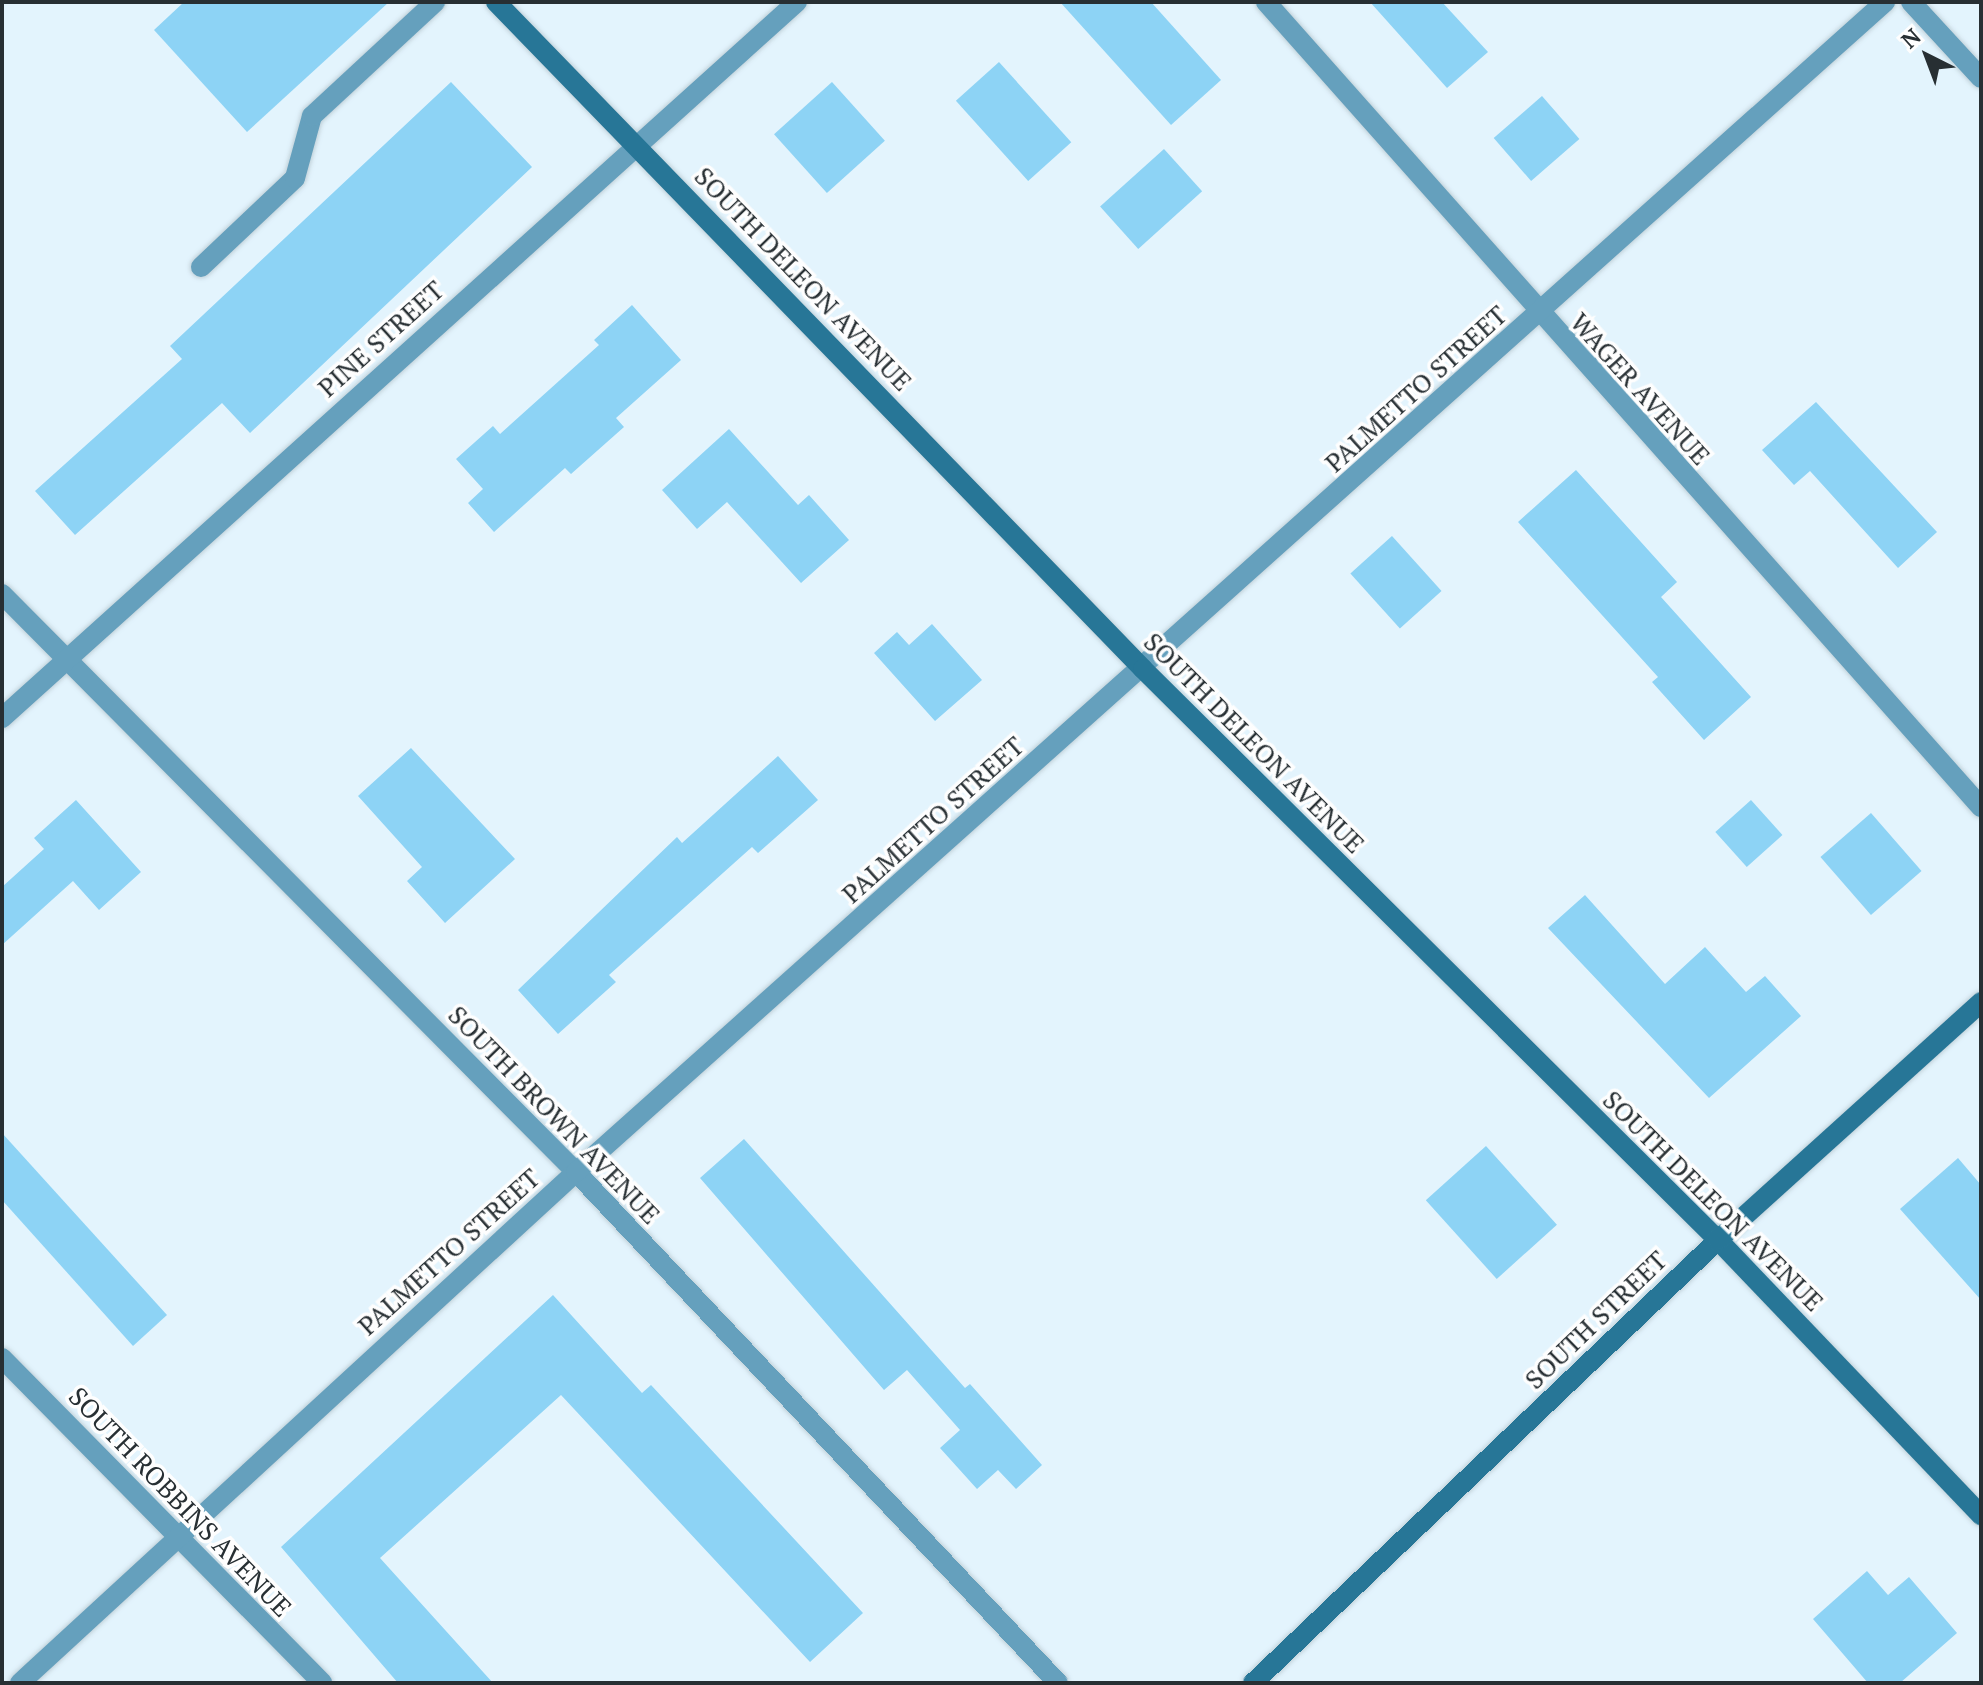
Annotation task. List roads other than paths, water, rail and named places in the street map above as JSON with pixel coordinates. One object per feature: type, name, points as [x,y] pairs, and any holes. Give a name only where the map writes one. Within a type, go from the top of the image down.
[{"type":"street","points":[[201,267],[295,178],[312,116],[435,2]]},
{"type":"street","name":"SOUTH DELEON AVENUE","points":[[496,2],[637,143],[1143,669],[1718,1240],[1981,1515]]},
{"type":"street","name":"PINE STREET","points":[[2,718],[797,2]]},
{"type":"street","name":"WAGER AVENUE","points":[[1266,2],[1538,314],[1981,807]]},
{"type":"street","name":"PALMETTO STREET","points":[[20,1683],[576,1172],[1143,669],[1885,2]]},
{"type":"street","points":[[1911,2],[1981,78]]},
{"type":"street","name":"SOUTH BROWN AVENUE","points":[[2,594],[576,1172],[1058,1683]]},
{"type":"street","name":"SOUTH STREET","points":[[1253,1683],[1718,1240],[1981,1002]]},
{"type":"street","name":"SOUTH ROBBINS AVENUE","points":[[2,1358],[322,1683]]}]
